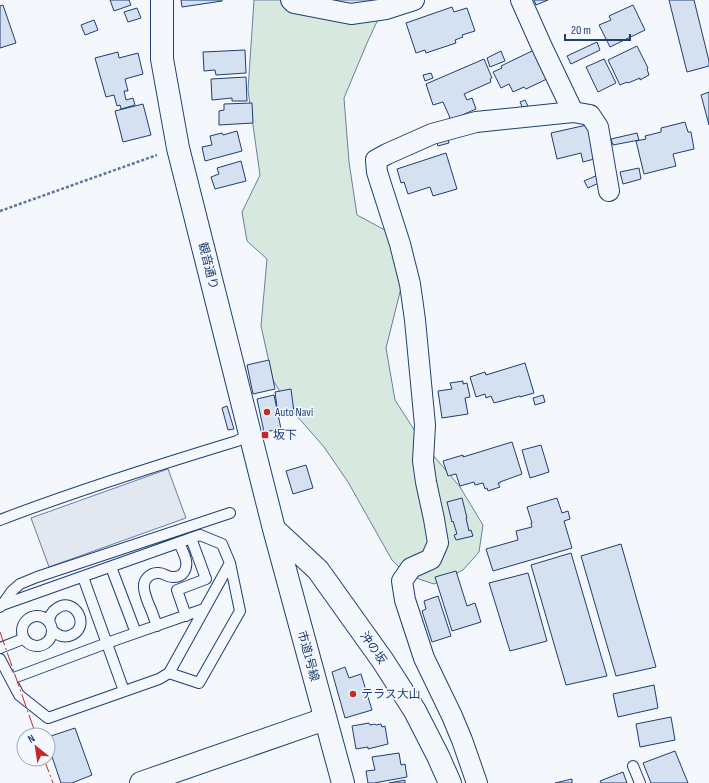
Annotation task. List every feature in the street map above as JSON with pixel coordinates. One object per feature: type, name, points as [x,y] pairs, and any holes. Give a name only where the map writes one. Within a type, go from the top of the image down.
[{"type":"main road","name":"観音通り","points":[[162,0],[162,60],[178,148],[274,529]]},
{"type":"main road","name":"市道1号線","points":[[274,529],[343,783]]},
{"type":"main road","name":"沖の坂","points":[[274,529],[318,570],[383,661],[415,711],[450,783]]},
{"type":"main road","points":[[141,783],[325,719]]},
{"type":"street","points":[[291,0],[294,3],[351,14],[386,9],[414,0]]},
{"type":"street","points":[[521,0],[573,112]]},
{"type":"street","points":[[477,783],[452,716],[424,658],[405,600],[402,581],[411,568],[431,559],[438,543],[423,461],[425,426],[410,284],[400,244],[377,172],[376,160],[386,154],[432,134],[476,122],[573,112],[590,115],[598,127],[609,190]]},
{"type":"lane","points":[[0,520],[143,470],[238,441],[250,434]]},
{"type":"lane","points":[[1,606],[12,591],[20,584],[37,577],[230,513]]},
{"type":"lane","points":[[1,606],[200,535],[222,544],[230,563],[240,611],[199,683],[168,673]]},
{"type":"lane","points":[[186,616],[176,590],[206,579],[191,538]]},
{"type":"lane","points":[[157,626],[144,592],[144,584],[147,578],[153,573],[161,573],[172,578],[183,573],[186,567],[186,562],[179,543]]},
{"type":"lane","points":[[0,659],[19,695],[48,718],[159,679],[168,673],[230,563]]},
{"type":"lane","points":[[111,567],[136,633]]},
{"type":"lane","points":[[83,577],[124,691]]},
{"type":"lane","points":[[79,615],[73,608],[68,606],[58,607],[52,612],[50,619],[51,626],[52,634],[50,639],[42,645],[33,646],[28,644],[23,639],[22,628],[25,621],[31,617],[44,617],[51,626],[59,636],[64,637],[72,635],[79,628],[79,615]]},
{"type":"lane","points":[[79,615],[93,606]]},
{"type":"lane","points":[[11,679],[204,609]]},
{"type":"lane","points":[[0,648],[23,639]]},
{"type":"lane","points":[[633,766],[640,783]]},
{"type":"path","points":[[0,211],[178,148]]},
{"type":"shaded area","points":[[254,0],[387,0],[344,98],[349,162],[357,215],[385,230],[399,259],[402,284],[386,348],[395,400],[422,442],[460,487],[483,525],[479,552],[463,570],[434,584],[407,575],[392,560],[348,482],[324,447],[289,407],[273,380],[261,326],[267,259],[247,241],[242,212],[260,175],[248,90]]},
{"type":"shaded area","points":[[168,469],[186,518],[49,567],[31,518]]},
{"type":"building","points":[[110,0],[129,0],[131,5],[114,11]]},
{"type":"building","points":[[181,0],[222,0],[222,1],[182,7]]},
{"type":"building","points":[[534,0],[548,0],[536,5]]},
{"type":"building","points":[[669,0],[694,0],[709,66],[687,72]]},
{"type":"building","points":[[3,5],[16,43],[0,48],[0,6]]},
{"type":"building","points":[[633,5],[645,30],[610,47],[599,25],[611,20],[609,16]]},
{"type":"building","points":[[452,7],[454,12],[467,8],[475,31],[462,35],[463,37],[455,40],[456,43],[426,53],[425,50],[416,53],[406,23]]},
{"type":"building","points":[[137,8],[141,18],[128,22],[124,12]]},
{"type":"building","points":[[94,20],[98,30],[85,35],[81,25]]},
{"type":"building","points":[[597,42],[600,50],[571,64],[567,56]]},
{"type":"building","points":[[637,46],[648,68],[649,75],[640,80],[640,78],[620,85],[608,60]]},
{"type":"building","points":[[536,49],[549,78],[526,89],[524,87],[513,92],[509,84],[501,88],[493,72],[502,68],[501,66]]},
{"type":"building","points":[[245,50],[246,73],[216,75],[215,70],[204,71],[203,52]]},
{"type":"building","points":[[501,51],[505,61],[490,67],[487,58]]},
{"type":"building","points":[[118,52],[119,58],[138,53],[143,74],[125,79],[128,91],[124,91],[126,100],[133,98],[135,105],[121,109],[120,105],[117,106],[114,95],[106,97],[95,58]]},
{"type":"building","points":[[484,59],[492,78],[490,79],[491,82],[464,94],[467,100],[472,98],[476,109],[451,120],[443,102],[433,105],[426,84]]},
{"type":"building","points":[[604,59],[616,83],[598,92],[586,67]]},
{"type":"building","points":[[431,73],[433,78],[425,81],[423,75]]},
{"type":"building","points":[[246,77],[247,101],[232,101],[232,98],[212,100],[211,79]]},
{"type":"building","points":[[709,92],[709,125],[701,95]]},
{"type":"building","points":[[525,100],[528,106],[523,109],[520,102]]},
{"type":"building","points":[[252,103],[253,123],[219,125],[219,111],[224,110],[224,104]]},
{"type":"building","points":[[143,104],[151,135],[123,142],[115,111]]},
{"type":"building","points":[[685,122],[688,132],[691,132],[694,149],[673,154],[676,166],[644,174],[636,141],[646,139],[645,136],[661,132],[661,128]]},
{"type":"building","points":[[591,124],[598,158],[583,162],[581,153],[557,159],[551,133]]},
{"type":"building","points":[[237,131],[242,151],[205,161],[202,147],[212,145],[210,136],[222,133],[223,135]]},
{"type":"building","points":[[637,133],[639,140],[613,145],[611,139]]},
{"type":"building","points":[[447,137],[449,143],[438,146],[436,140]]},
{"type":"building","points":[[446,153],[457,189],[433,196],[430,187],[408,194],[404,182],[401,183],[397,169]]},
{"type":"building","points":[[241,161],[246,181],[215,189],[211,177],[219,174],[217,168]]},
{"type":"building","points":[[639,168],[641,179],[623,184],[620,172]]},
{"type":"building","points":[[600,174],[603,181],[588,188],[584,181]]},
{"type":"building","points":[[269,360],[275,389],[253,394],[247,365]]},
{"type":"building","points":[[525,363],[534,393],[494,403],[491,396],[486,398],[485,394],[476,397],[470,377],[485,372],[486,375]]},
{"type":"building","points":[[463,381],[463,384],[467,383],[470,397],[465,398],[468,414],[442,418],[438,391],[452,389],[450,383]]},
{"type":"building","points":[[291,389],[294,412],[278,414],[275,392]]},
{"type":"building","points":[[274,395],[281,429],[264,432],[257,399]]},
{"type":"building","points":[[543,395],[545,402],[535,405],[533,398]]},
{"type":"building","points":[[227,406],[234,429],[228,430],[222,408]]},
{"type":"building","points":[[512,442],[522,474],[498,483],[500,487],[488,491],[487,488],[485,489],[483,483],[475,485],[474,482],[460,486],[456,474],[448,476],[443,461],[463,455],[463,457]]},
{"type":"building","points":[[541,445],[549,472],[530,478],[522,450]]},
{"type":"building","points":[[306,465],[313,488],[293,494],[286,471]]},
{"type":"building","points":[[462,498],[469,531],[471,530],[473,536],[456,540],[454,535],[457,534],[447,502]]},
{"type":"building","points":[[557,498],[562,513],[568,511],[570,519],[564,521],[572,548],[493,571],[486,549],[518,540],[516,531],[532,527],[527,507]]},
{"type":"building","points":[[621,544],[656,667],[616,676],[581,556]]},
{"type":"building","points":[[571,553],[607,676],[566,685],[531,565]]},
{"type":"building","points":[[456,571],[467,606],[475,603],[481,622],[452,631],[435,577]]},
{"type":"building","points":[[528,573],[547,641],[510,651],[489,583]]},
{"type":"building","points":[[438,596],[451,636],[432,642],[422,611],[426,609],[424,601]]},
{"type":"building","name":"テラス大山","points":[[345,667],[349,678],[361,674],[372,710],[345,718],[332,672]]},
{"type":"building","points":[[654,685],[658,708],[618,717],[613,694]]},
{"type":"building","points":[[671,717],[675,740],[640,747],[636,724]]},
{"type":"building","points":[[369,723],[370,725],[381,724],[382,727],[385,726],[388,744],[368,749],[368,747],[356,749],[352,726]]},
{"type":"building","points":[[75,728],[92,775],[72,783],[61,783],[56,767],[56,734]]},
{"type":"building","points":[[675,751],[688,783],[651,783],[643,763]]},
{"type":"building","points":[[399,753],[401,765],[405,764],[407,777],[368,783],[366,771],[375,770],[372,757]]},
{"type":"building","points":[[623,772],[627,783],[601,783],[600,781]]},
{"type":"building","points":[[572,779],[572,783],[555,783]]},
{"type":"building","points":[[405,780],[405,783],[389,783]]},
{"type":"power","points":[[0,632],[33,727]]},
{"type":"power","points":[[47,767],[53,783]]},
{"type":"place","name":"Auto Navi","points":[[267,412]]},
{"type":"place","name":"坂下","points":[[265,435]]},
{"type":"place","name":"テラス大山","points":[[353,694]]}]
